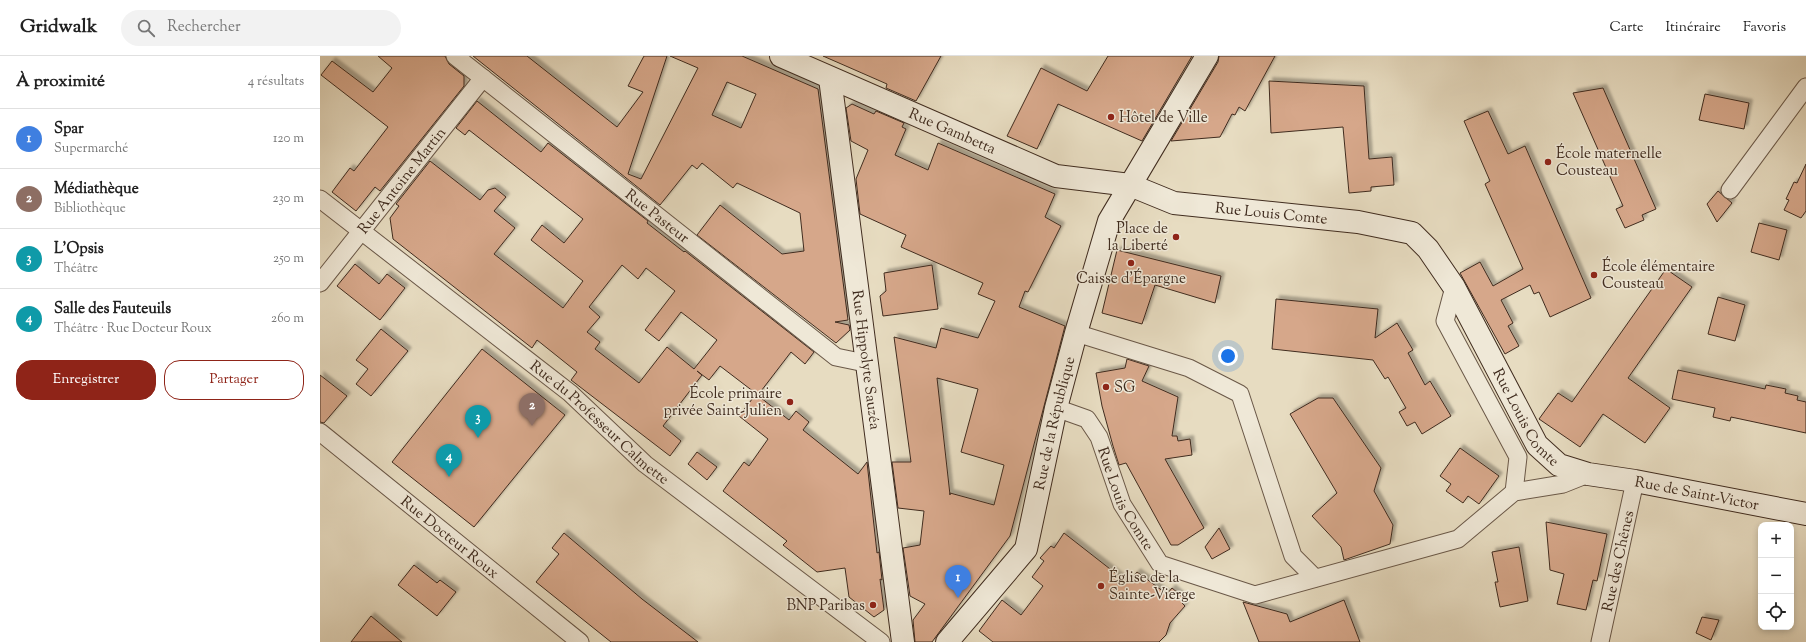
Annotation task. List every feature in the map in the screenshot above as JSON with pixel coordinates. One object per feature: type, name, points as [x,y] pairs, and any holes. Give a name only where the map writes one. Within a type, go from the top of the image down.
[{"type":"street","name":"Rue Pasteur","points":[[455,56],[836,357],[866,363]]},
{"type":"street","name":"Rue Gambetta","points":[[781,56],[1056,176],[1130,185]]},
{"type":"street","name":"Rue de la République","points":[[947,642],[1026,549],[1056,408],[1076,333],[1109,221],[1207,56]]},
{"type":"street","name":"Rue Antoine Martin","points":[[320,283],[483,78]]},
{"type":"street","name":"Rue Hippolyte Sauzéa","points":[[830,78],[903,642]]},
{"type":"street","points":[[1730,190],[1806,87]]},
{"type":"street","name":"Rue Louis Comte","points":[[1130,185],[1174,203],[1358,222],[1412,233],[1428,249],[1454,286],[1537,445],[1559,465],[1588,474]]},
{"type":"street","name":"Rue du Professeur Calmette","points":[[320,199],[570,393],[645,464],[880,642]]},
{"type":"street","points":[[1454,286],[1445,321],[1518,457],[1514,492]]},
{"type":"street","points":[[1076,333],[1188,368],[1240,394],[1292,556],[1315,578]]},
{"type":"street","name":"Rue Louis Comte","points":[[1056,408],[1087,419],[1099,437],[1122,504],[1160,564],[1255,595],[1458,539],[1514,492],[1563,484],[1588,474]]},
{"type":"street","name":"Rue Docteur Roux","points":[[320,432],[580,642]]},
{"type":"street","name":"Rue de Saint-Victor","points":[[1588,474],[1635,481],[1806,514]]},
{"type":"street","name":"Rue des Chênes","points":[[1600,642],[1635,481]]},
{"type":"building","points":[[378,56],[445,56],[449,64],[464,76],[464,86],[380,191],[375,187],[356,211],[332,192],[350,168],[354,171],[388,127],[321,75],[332,61],[373,92],[392,68]]},
{"type":"building","points":[[473,56],[527,56],[617,127],[643,92],[628,86],[644,56],[667,56],[628,174],[641,179],[698,68],[670,56],[742,56],[818,89],[848,320],[835,322],[849,325],[850,330],[836,343],[697,235],[720,205],[782,254],[804,251],[800,213],[737,183],[733,188],[702,163],[697,169],[692,165],[660,205]],"holes":[[[727,82],[756,94],[741,128],[712,115]]]},
{"type":"building","points":[[823,56],[941,56],[916,101],[886,88],[887,84]]},
{"type":"building","points":[[1108,56],[1192,56],[1142,141],[1058,104],[1037,149],[1007,136],[1041,68],[1087,91]]},
{"type":"building","points":[[1219,56],[1275,56],[1245,111],[1239,107],[1235,115],[1232,114],[1220,137],[1171,141],[1218,62]]},
{"type":"building","points":[[1269,81],[1364,86],[1369,159],[1392,157],[1394,185],[1371,187],[1371,191],[1349,193],[1343,127],[1271,133]]},
{"type":"building","points":[[1603,88],[1656,209],[1642,215],[1644,220],[1625,228],[1616,209],[1623,206],[1573,93]]},
{"type":"building","points":[[1705,94],[1749,103],[1744,129],[1699,120]]},
{"type":"building","points":[[477,101],[541,152],[548,143],[648,221],[647,223],[814,352],[805,364],[791,352],[758,395],[720,366],[709,380],[697,371],[702,375],[663,426],[681,441],[670,456],[571,380],[577,372],[537,340],[532,348],[393,239],[390,218],[399,206],[396,204],[430,161],[480,200],[488,190],[495,188],[506,197],[494,211],[515,228],[494,254],[563,308],[583,281],[531,240],[542,225],[564,243],[583,219],[469,130],[465,135],[456,128]],"holes":[[[622,265],[638,279],[646,268],[675,291],[645,330],[659,341],[681,312],[717,340],[694,369],[667,347],[639,383],[595,349],[600,342],[587,332],[600,317],[589,307]]]},
{"type":"building","points":[[852,104],[874,114],[876,111],[904,123],[902,127],[906,129],[895,155],[928,170],[938,143],[1055,194],[1045,217],[1061,226],[1028,292],[1025,291],[1019,307],[1065,326],[1010,536],[932,642],[915,642],[913,620],[925,604],[910,596],[903,548],[920,545],[924,511],[898,508],[892,462],[911,462],[894,337],[936,348],[941,328],[978,338],[995,301],[978,294],[983,283],[901,247],[906,235],[860,214],[856,179],[868,150],[851,141],[846,108]],"holes":[[[937,378],[978,389],[961,452],[1004,465],[994,505],[950,493],[950,495]]]},
{"type":"building","points":[[1488,111],[1508,154],[1525,146],[1591,298],[1550,317],[1539,292],[1534,294],[1530,285],[1501,300],[1513,323],[1508,326],[1519,346],[1505,354],[1460,273],[1480,262],[1493,286],[1523,269],[1485,184],[1490,181],[1464,121]]},
{"type":"building","points":[[1806,164],[1806,211],[1801,218],[1784,210],[1789,200],[1786,199],[1794,182],[1797,183]]},
{"type":"building","points":[[1718,191],[1732,203],[1717,222],[1707,204]]},
{"type":"building","points":[[1759,223],[1787,230],[1779,260],[1751,252]]},
{"type":"building","points":[[1117,250],[1221,276],[1215,303],[1155,285],[1142,324],[1102,313]]},
{"type":"building","points":[[355,264],[379,284],[387,274],[405,288],[380,320],[337,286]]},
{"type":"building","points":[[932,265],[938,309],[883,316],[880,296],[886,291],[884,273]]},
{"type":"building","points":[[1666,269],[1692,287],[1628,378],[1670,408],[1645,443],[1603,414],[1580,447],[1539,419],[1558,393],[1572,402]]},
{"type":"building","points":[[1718,297],[1745,305],[1735,341],[1708,334]]},
{"type":"building","points":[[1276,299],[1378,309],[1375,338],[1397,323],[1413,350],[1408,353],[1425,385],[1430,381],[1451,416],[1422,434],[1415,422],[1407,426],[1399,412],[1406,408],[1388,377],[1385,379],[1373,360],[1272,349]]},
{"type":"building","points":[[381,329],[408,351],[371,396],[356,384],[368,369],[356,360]]},
{"type":"building","points":[[482,349],[565,415],[474,527],[392,462]]},
{"type":"building","points":[[1127,359],[1149,366],[1142,381],[1178,397],[1172,436],[1177,436],[1178,441],[1190,439],[1192,455],[1165,459],[1204,528],[1178,545],[1171,545],[1126,463],[1119,465],[1102,406],[1096,373],[1125,368]]},
{"type":"building","points":[[1678,370],[1765,389],[1766,385],[1786,389],[1785,393],[1798,396],[1797,400],[1806,402],[1806,433],[1731,417],[1730,421],[1713,417],[1715,408],[1672,399]]},
{"type":"building","points":[[320,375],[347,396],[324,423],[320,422]]},
{"type":"building","points":[[756,394],[789,420],[796,411],[809,422],[803,430],[858,474],[867,462],[877,553],[879,552],[882,580],[880,579],[884,610],[874,617],[849,597],[845,568],[817,572],[783,545],[787,541],[723,491],[744,462],[749,466],[768,439],[739,416]]},
{"type":"building","points":[[1318,398],[1333,398],[1381,468],[1374,491],[1393,525],[1390,544],[1344,560],[1341,547],[1312,516],[1337,493],[1290,414]]},
{"type":"building","points":[[1460,448],[1499,476],[1479,504],[1468,496],[1463,503],[1446,491],[1451,484],[1440,476]]},
{"type":"building","points":[[697,452],[717,467],[707,480],[688,464]]},
{"type":"building","points":[[1546,522],[1607,534],[1597,581],[1593,580],[1586,610],[1557,604],[1564,574],[1550,570]]},
{"type":"building","points":[[1219,528],[1230,549],[1212,559],[1205,547]]},
{"type":"building","points":[[564,533],[642,599],[698,642],[611,642],[536,582],[559,554],[552,548]]},
{"type":"building","name":"Église de la Sainte-Vierge","points":[[1064,533],[1128,583],[1137,572],[1167,594],[1172,588],[1185,599],[1182,603],[1185,606],[1170,623],[1166,635],[1159,642],[993,642],[979,631],[1002,600],[1021,615],[1043,586],[1032,577],[1044,561],[1040,558],[1051,546],[1054,548]]},
{"type":"building","points":[[1519,547],[1528,601],[1500,607],[1495,582],[1498,582],[1492,552]]},
{"type":"building","points":[[414,565],[437,583],[440,580],[456,592],[437,616],[398,585]]},
{"type":"building","points":[[1344,600],[1360,642],[1259,642],[1243,602],[1287,614],[1290,622]]},
{"type":"building","points":[[371,616],[402,642],[351,642]]},
{"type":"building","points":[[1702,617],[1719,620],[1711,640],[1696,633]]},
{"type":"place","name":"Hôtel de Ville","points":[[1111,117]]},
{"type":"place","name":"École maternelle Cousteau","points":[[1548,162]]},
{"type":"place","name":"Place de la Liberté","points":[[1176,237]]},
{"type":"place","name":"Caisse d'Épargne","points":[[1131,263]]},
{"type":"place","name":"École élémentaire Cousteau","points":[[1594,275]]},
{"type":"place","name":"SG","points":[[1106,387]]},
{"type":"place","name":"École primaire privée Saint-Julien","points":[[790,402]]},
{"type":"place","name":"Médiathèque","points":[[532,426]]},
{"type":"place","name":"L'Opsis","points":[[478,438]]},
{"type":"place","name":"Salle des Fauteuils","points":[[449,477]]},
{"type":"place","name":"Église de la Sainte-Vierge","points":[[1101,586]]},
{"type":"place","name":"Spar","points":[[958,598]]},
{"type":"place","name":"BNP Paribas","points":[[873,605]]}]
